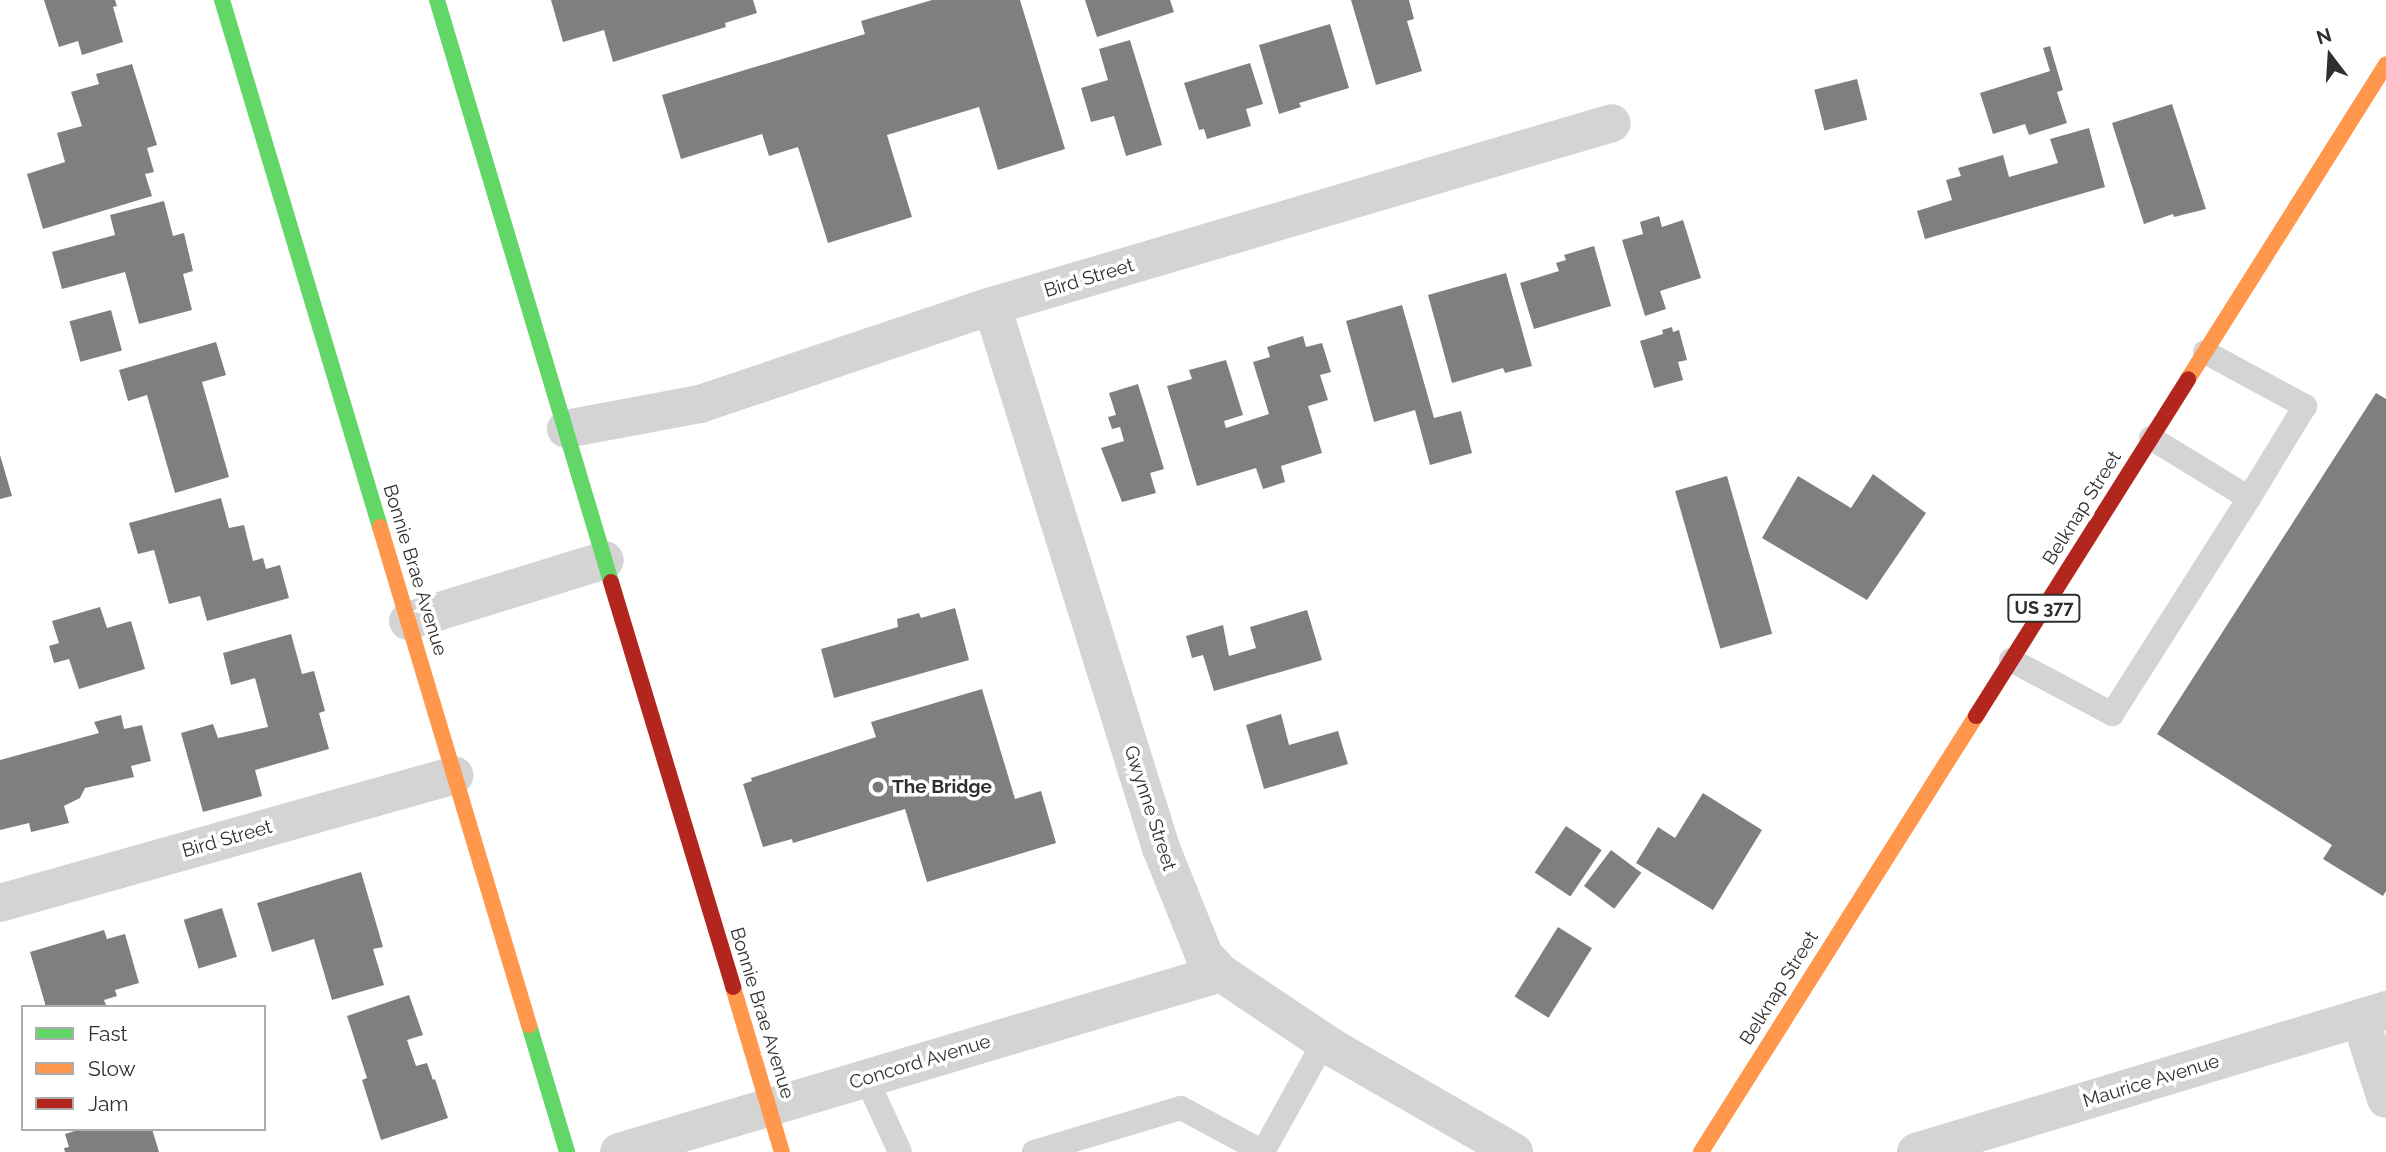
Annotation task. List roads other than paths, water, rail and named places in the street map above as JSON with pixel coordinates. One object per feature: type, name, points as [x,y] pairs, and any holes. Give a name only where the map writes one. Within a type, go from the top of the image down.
[{"type":"street","name":"Bonnie Brae Avenue","points":[[222,0],[567,1152]]},
{"type":"street","name":"Bonnie Brae Avenue","points":[[437,0],[782,1152]]},
{"type":"street","name":"Belknap Street","points":[[1701,1152],[2386,64]]},
{"type":"street","name":"Bird Street","points":[[566,429],[700,404],[992,306],[1612,123]]},
{"type":"street","name":"Gwynne Street","points":[[992,306],[1161,848],[1204,955],[1221,973],[1324,1042],[1514,1152]]},
{"type":"street","points":[[408,621],[605,560]]},
{"type":"street","name":"Bird Street","points":[[0,903],[454,775]]},
{"type":"street","name":"Concord Avenue","points":[[619,1152],[1221,973]]},
{"type":"street","points":[[2373,1014],[2386,1099]]},
{"type":"street","name":"Maurice Avenue","points":[[1916,1152],[2373,1014]]},
{"type":"lane","points":[[2011,660],[2112,714],[2249,498],[2305,406],[2205,352]]},
{"type":"lane","points":[[2151,438],[2249,498]]},
{"type":"lane","points":[[1034,1152],[1181,1108],[1263,1152],[1324,1042]]},
{"type":"lane","points":[[866,1078],[900,1152]]},
{"type":"place","name":"The Bridge","points":[[878,787]]}]
